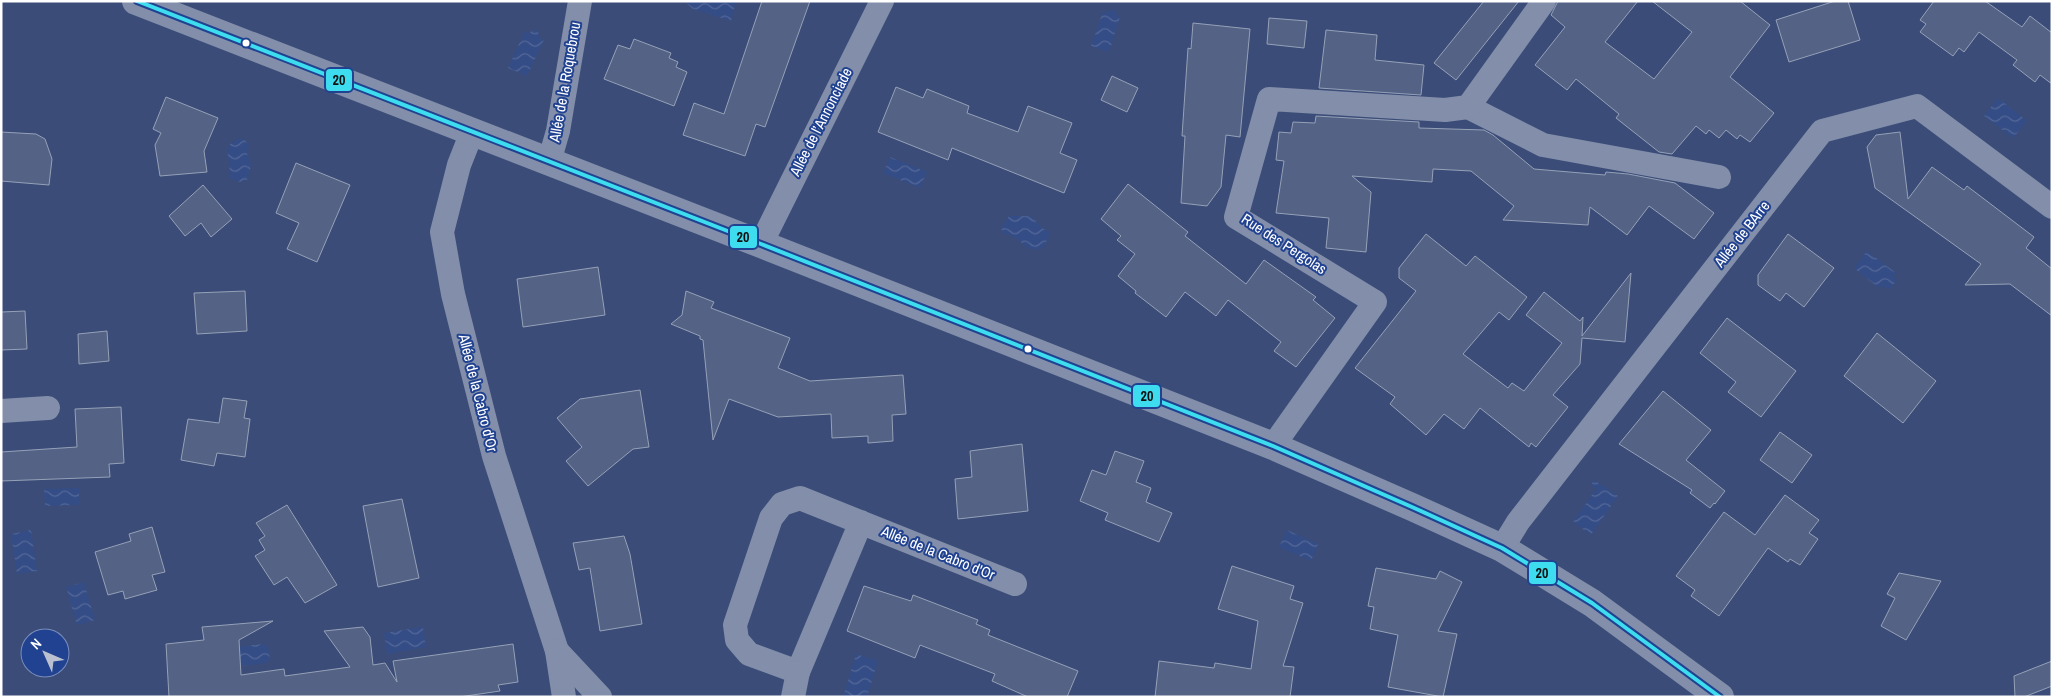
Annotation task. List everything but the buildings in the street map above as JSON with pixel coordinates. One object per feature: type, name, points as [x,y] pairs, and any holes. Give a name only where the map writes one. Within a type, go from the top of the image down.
[{"type":"street","points":[[136,1],[761,244],[1273,446],[1502,548],[1592,604],[1720,697]]},
{"type":"street","name":"Allée de la Roquebrou","points":[[549,162],[558,131],[580,1]]},
{"type":"street","name":"Allée de l’Annonciade","points":[[761,244],[882,1]]},
{"type":"street","points":[[1544,1],[1468,107],[1543,145],[1720,177]]},
{"type":"street","name":"Rue des Pergolas","points":[[1273,446],[1375,302],[1236,217],[1269,99],[1445,110],[1468,107]]},
{"type":"street","name":"Allée de BArre","points":[[1502,548],[1518,522],[1822,131],[1916,106],[2052,207]]},
{"type":"street","name":"Allée de la Cabro d'Or","points":[[472,132],[459,165],[442,232],[453,294],[494,456],[557,651],[564,697]]},
{"type":"street","points":[[1,411],[48,408]]},
{"type":"street","name":"Allée de la Cabro d'Or","points":[[798,672],[749,654],[737,640],[735,625],[771,518],[782,504],[800,498],[1015,584]]},
{"type":"street","points":[[793,697],[798,672],[861,522]]},
{"type":"street","name":"Allée de la Cabro d'Or","points":[[557,651],[600,697]]},
{"type":"water","points":[[736,1],[731,21],[693,9],[685,2]]},
{"type":"water","points":[[1109,10],[1116,11],[1117,16],[1120,17],[1109,52],[1091,46],[1103,11],[1107,13]]},
{"type":"water","points":[[534,30],[544,40],[527,76],[508,68],[525,31],[528,33]]},
{"type":"water","points":[[1998,98],[2027,121],[2013,138],[1984,116]]},
{"type":"water","points":[[239,138],[245,140],[249,145],[247,154],[251,164],[247,180],[240,182],[229,178],[228,154],[229,145]]},
{"type":"water","points":[[890,157],[927,172],[920,188],[883,173]]},
{"type":"water","points":[[1009,216],[1031,216],[1042,228],[1051,233],[1043,248],[1031,249],[1014,237],[1003,234],[1001,228]]},
{"type":"water","points":[[1867,251],[1896,273],[1893,277],[1897,280],[1890,289],[1881,286],[1879,288],[1854,268]]},
{"type":"water","points":[[1594,480],[1618,496],[1591,535],[1573,522],[1596,489],[1591,485]]},
{"type":"water","points":[[79,488],[79,505],[45,506],[44,489]]},
{"type":"water","points":[[31,530],[37,571],[17,574],[11,534]]},
{"type":"water","points":[[1287,530],[1318,544],[1311,561],[1279,547]]},
{"type":"water","points":[[84,582],[95,620],[77,625],[66,587]]},
{"type":"water","points":[[423,627],[426,647],[387,654],[384,633]]},
{"type":"water","points":[[262,644],[268,646],[270,660],[265,663],[241,666],[234,661],[238,647]]},
{"type":"water","points":[[856,654],[878,661],[867,697],[843,697]]},
{"type":"transit line","name":"20","points":[[137,1],[1273,446],[1412,507],[1502,548],[1592,603],[1720,697]]}]
